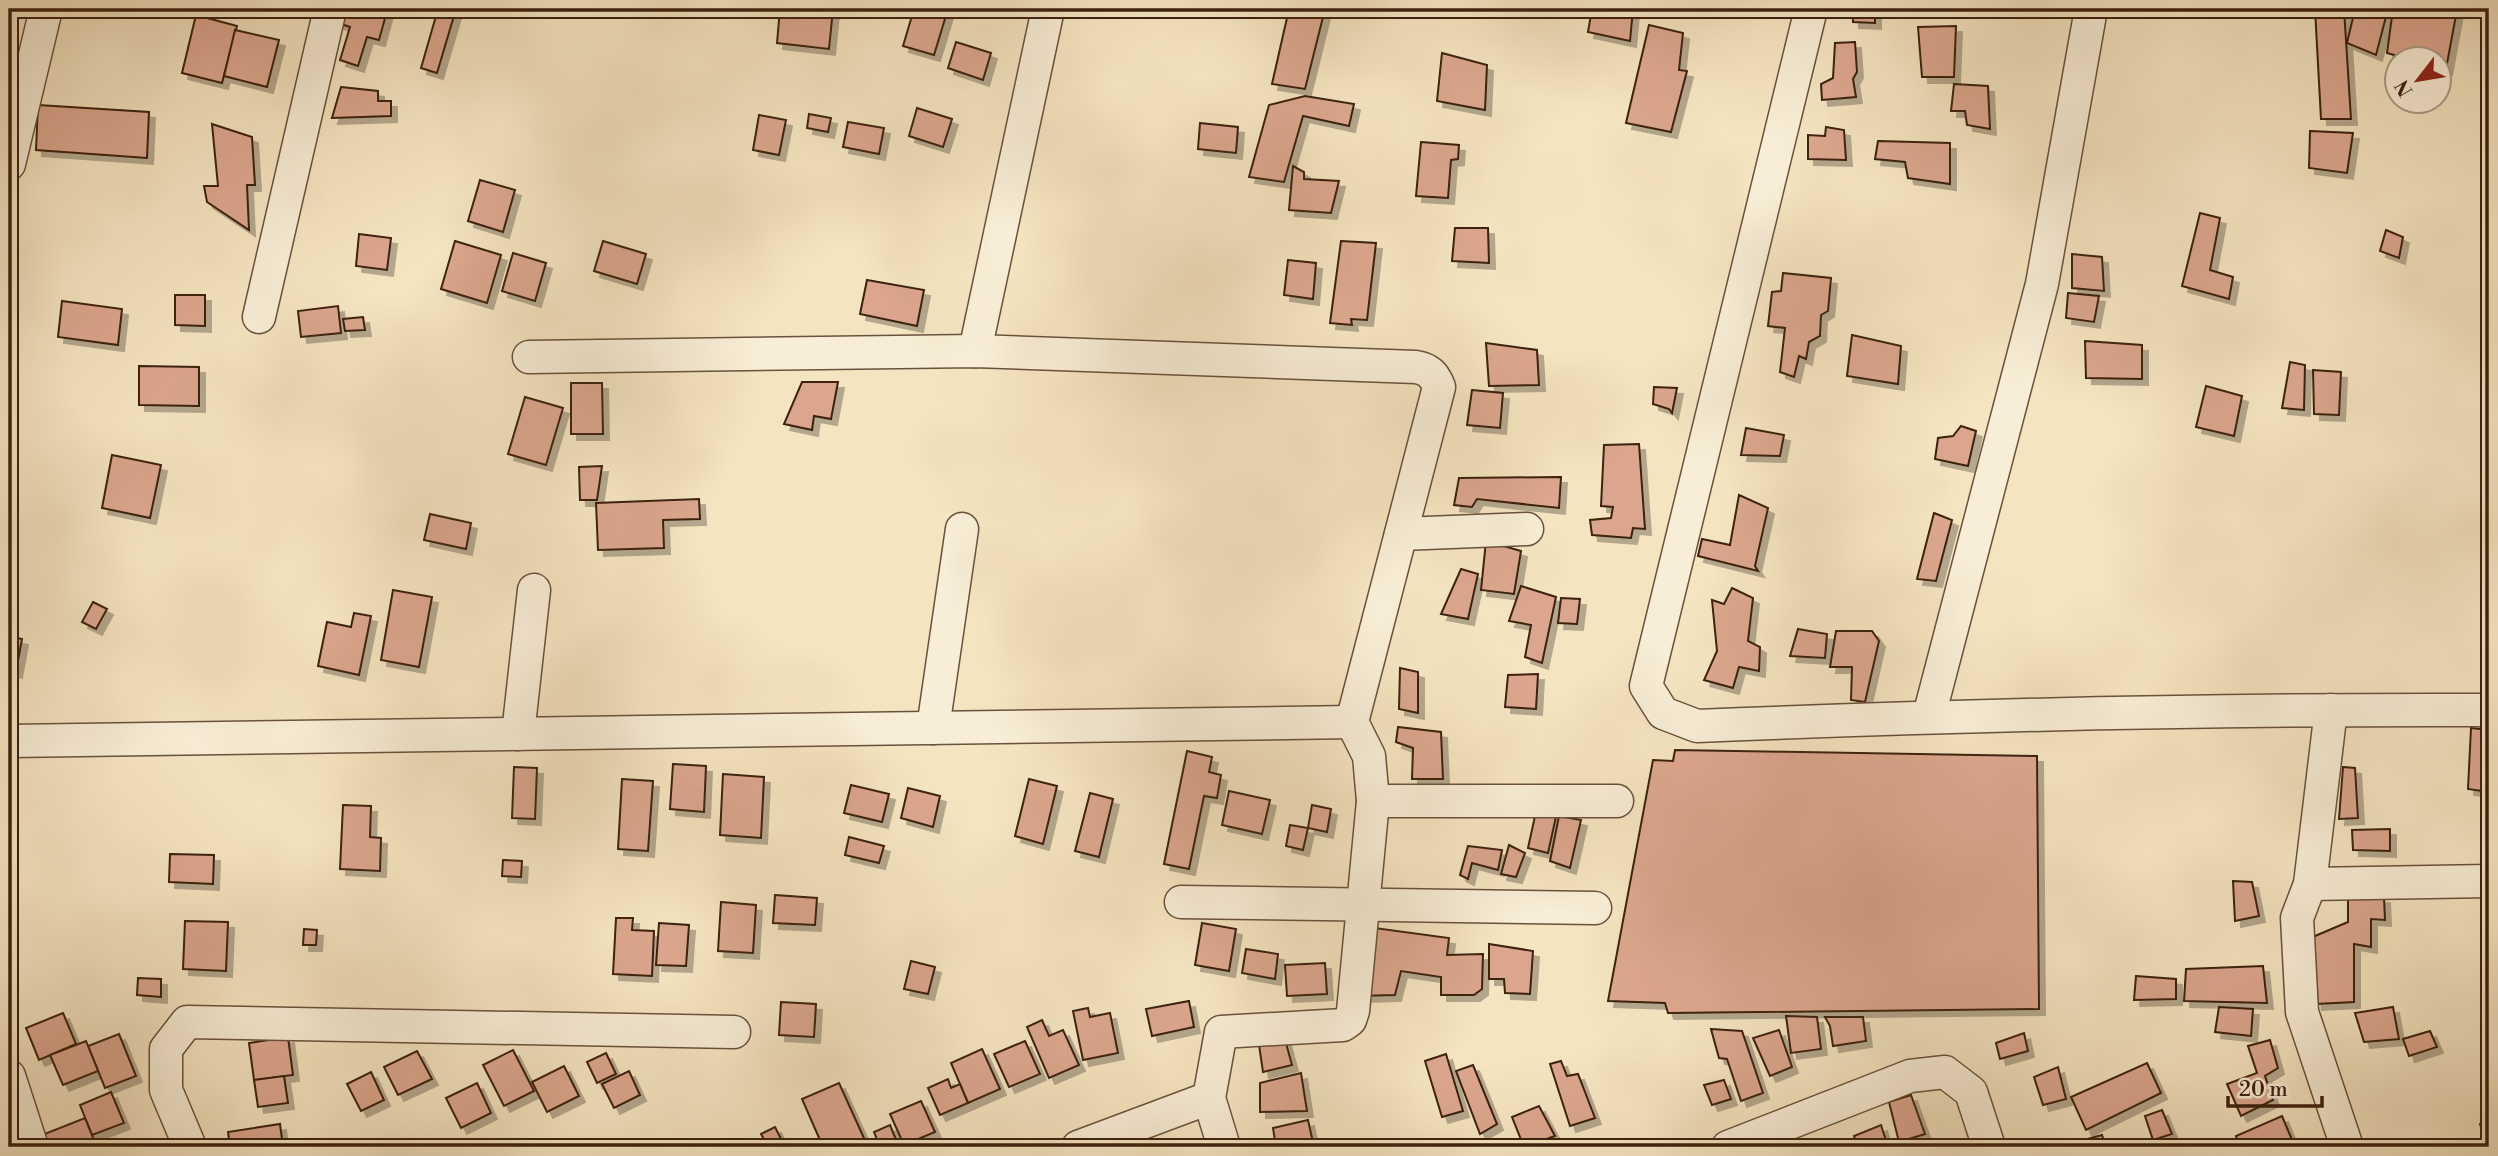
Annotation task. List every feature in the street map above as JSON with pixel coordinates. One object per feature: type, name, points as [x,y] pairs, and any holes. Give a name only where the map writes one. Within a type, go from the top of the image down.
[{"type":"street","points":[[9,164],[46,9]]},
{"type":"street","points":[[259,317],[330,9]]},
{"type":"street","points":[[975,351],[1048,9]]},
{"type":"street","points":[[1811,9],[1646,686],[1663,713],[1697,726],[1929,716],[2489,710]]},
{"type":"street","points":[[1929,716],[2042,284],[2091,9]]},
{"type":"street","points":[[529,357],[975,351],[1426,369],[1435,377],[1439,387],[1352,722],[1369,756],[1373,801],[1353,1011],[1350,1020],[1343,1025],[1223,1031],[1219,1034],[1209,1098],[1224,1147]]},
{"type":"street","points":[[933,728],[962,529]]},
{"type":"street","points":[[1401,534],[1527,529]]},
{"type":"street","points":[[518,734],[534,590]]},
{"type":"street","points":[[2330,710],[2310,884],[2297,918],[2302,1012],[2347,1147]]},
{"type":"street","points":[[9,741],[1352,722]]},
{"type":"street","points":[[1373,801],[1617,801]]},
{"type":"street","points":[[2310,884],[2489,881]]},
{"type":"street","points":[[1181,902],[1595,908]]},
{"type":"street","points":[[190,1147],[166,1090],[166,1049],[187,1021],[734,1032]]},
{"type":"street","points":[[1728,1147],[1910,1076],[1945,1072],[1971,1091],[1989,1147]]},
{"type":"street","points":[[9,1076],[32,1147]]},
{"type":"street","points":[[1078,1147],[1209,1098]]},
{"type":"building","points":[[342,9],[387,11],[379,40],[367,37],[358,66],[340,60],[350,27],[338,23]]},
{"type":"building","points":[[438,9],[456,9],[437,73],[421,68]]},
{"type":"building","points":[[780,9],[833,9],[829,49],[777,43]]},
{"type":"building","points":[[914,9],[948,9],[934,55],[903,46]]},
{"type":"building","points":[[1289,9],[1325,9],[1305,89],[1272,84]]},
{"type":"building","points":[[1592,9],[1633,9],[1630,41],[1588,32]]},
{"type":"building","points":[[1853,9],[1875,9],[1875,23],[1853,22]]},
{"type":"building","points":[[2315,9],[2344,9],[2351,119],[2321,119]]},
{"type":"building","points":[[2355,9],[2388,9],[2376,55],[2347,43]]},
{"type":"building","points":[[2393,9],[2457,10],[2450,46],[2388,46]]},
{"type":"building","points":[[196,15],[237,26],[222,83],[182,73]]},
{"type":"building","points":[[1649,25],[1683,33],[1679,70],[1687,71],[1671,132],[1626,123]]},
{"type":"building","points":[[1956,26],[1954,77],[1922,77],[1918,27]]},
{"type":"building","points":[[235,30],[279,40],[267,87],[224,76]]},
{"type":"building","points":[[956,42],[991,53],[983,80],[948,68]]},
{"type":"building","points":[[1855,42],[1857,72],[1853,79],[1856,97],[1822,100],[1821,84],[1833,78],[1835,43]]},
{"type":"building","points":[[1442,53],[1487,65],[1485,110],[1437,101]]},
{"type":"building","points":[[1954,84],[1988,86],[1990,129],[1967,125],[1965,111],[1951,111]]},
{"type":"building","points":[[341,87],[378,91],[378,101],[391,101],[391,116],[332,118]]},
{"type":"building","points":[[1305,96],[1354,104],[1349,126],[1303,116],[1284,182],[1249,177],[1269,105]]},
{"type":"building","points":[[38,105],[149,112],[147,158],[36,150]]},
{"type":"building","points":[[917,108],[952,119],[943,147],[909,136]]},
{"type":"building","points":[[809,114],[831,118],[828,132],[807,128]]},
{"type":"building","points":[[759,115],[786,120],[779,155],[753,150]]},
{"type":"building","points":[[848,122],[884,128],[879,154],[843,147]]},
{"type":"building","points":[[1200,123],[1238,127],[1236,153],[1198,149]]},
{"type":"building","points":[[212,124],[252,137],[255,185],[247,185],[249,230],[207,202],[204,186],[218,186]]},
{"type":"building","points":[[1826,127],[1844,130],[1846,160],[1808,159],[1808,135],[1825,136]]},
{"type":"building","points":[[2310,131],[2353,133],[2347,173],[2309,168]]},
{"type":"building","points":[[1878,141],[1950,143],[1950,184],[1908,178],[1905,162],[1875,159]]},
{"type":"building","points":[[1421,142],[1459,145],[1458,159],[1451,160],[1448,198],[1416,196]]},
{"type":"building","points":[[1293,166],[1304,172],[1304,179],[1339,181],[1331,213],[1289,210]]},
{"type":"building","points":[[480,180],[515,190],[503,232],[468,221]]},
{"type":"building","points":[[2200,213],[2220,218],[2210,270],[2233,277],[2229,299],[2182,286]]},
{"type":"building","points":[[1455,228],[1488,228],[1489,263],[1452,261]]},
{"type":"building","points":[[2386,230],[2403,237],[2399,258],[2380,251]]},
{"type":"building","points":[[359,234],[391,238],[387,270],[356,266]]},
{"type":"building","points":[[455,241],[501,255],[487,303],[441,289]]},
{"type":"building","points":[[603,241],[646,254],[637,284],[594,271]]},
{"type":"building","points":[[1341,241],[1376,243],[1367,320],[1351,319],[1352,325],[1330,323]]},
{"type":"building","points":[[513,253],[546,263],[535,301],[502,291]]},
{"type":"building","points":[[2072,254],[2102,257],[2104,291],[2072,288]]},
{"type":"building","points":[[1288,260],[1316,263],[1313,299],[1284,295]]},
{"type":"building","points":[[1783,273],[1831,278],[1828,311],[1821,315],[1820,336],[1809,342],[1806,359],[1799,356],[1794,377],[1780,372],[1785,328],[1768,326],[1772,292],[1781,291]]},
{"type":"building","points":[[867,280],[924,290],[917,326],[860,314]]},
{"type":"building","points":[[2068,293],[2099,296],[2094,322],[2066,318]]},
{"type":"building","points":[[175,295],[205,295],[205,326],[175,325]]},
{"type":"building","points":[[62,301],[122,309],[118,345],[58,337]]},
{"type":"building","points":[[338,306],[341,333],[301,337],[298,311]]},
{"type":"building","points":[[363,317],[365,330],[345,331],[343,319]]},
{"type":"building","points":[[1852,335],[1901,346],[1898,384],[1847,376]]},
{"type":"building","points":[[2085,341],[2142,345],[2142,379],[2086,378]]},
{"type":"building","points":[[1486,343],[1537,350],[1539,385],[1489,386]]},
{"type":"building","points":[[2290,362],[2305,365],[2304,410],[2282,408]]},
{"type":"building","points":[[139,366],[199,367],[199,406],[139,405]]},
{"type":"building","points":[[2313,370],[2341,372],[2339,415],[2314,414]]},
{"type":"building","points":[[802,382],[838,382],[831,419],[814,416],[812,430],[784,424]]},
{"type":"building","points":[[571,383],[602,383],[603,434],[571,434]]},
{"type":"building","points":[[2206,386],[2242,396],[2234,436],[2196,427]]},
{"type":"building","points":[[1654,387],[1677,388],[1672,413],[1669,409],[1653,404]]},
{"type":"building","points":[[1472,390],[1503,393],[1500,428],[1467,425]]},
{"type":"building","points":[[525,397],[563,408],[546,465],[508,454]]},
{"type":"building","points":[[1961,426],[1976,431],[1968,466],[1935,459],[1938,438],[1953,436]]},
{"type":"building","points":[[1746,428],[1784,435],[1780,456],[1741,455]]},
{"type":"building","points":[[1639,444],[1645,529],[1633,528],[1631,538],[1592,535],[1590,520],[1611,518],[1613,507],[1601,506],[1604,445]]},
{"type":"building","points":[[112,455],[161,465],[150,518],[102,508]]},
{"type":"building","points":[[602,466],[597,500],[580,500],[579,467]]},
{"type":"building","points":[[1561,477],[1559,508],[1477,499],[1472,507],[1454,505],[1459,478]]},
{"type":"building","points":[[1739,495],[1768,508],[1755,566],[1758,571],[1698,556],[1702,539],[1730,545]]},
{"type":"building","points":[[699,499],[700,519],[663,520],[664,548],[598,550],[596,503]]},
{"type":"building","points":[[1934,513],[1952,520],[1936,581],[1917,579]]},
{"type":"building","points":[[430,514],[471,523],[466,549],[424,540]]},
{"type":"building","points":[[1486,541],[1521,551],[1514,594],[1481,590]]},
{"type":"building","points":[[1461,569],[1478,574],[1468,619],[1441,614]]},
{"type":"building","points":[[1521,586],[1556,597],[1542,663],[1525,657],[1531,625],[1509,621]]},
{"type":"building","points":[[1732,588],[1753,598],[1748,641],[1760,647],[1759,671],[1739,667],[1733,688],[1704,680],[1717,651],[1712,600],[1724,604]]},
{"type":"building","points":[[393,590],[432,597],[419,667],[381,660]]},
{"type":"building","points":[[1561,598],[1580,599],[1577,624],[1558,623]]},
{"type":"building","points":[[93,602],[107,609],[96,629],[82,622]]},
{"type":"building","points":[[354,613],[371,616],[359,675],[318,666],[327,622],[351,627]]},
{"type":"building","points":[[1798,629],[1827,634],[1825,658],[1790,656]]},
{"type":"building","points":[[1836,631],[1872,631],[1879,641],[1865,702],[1851,700],[1852,667],[1830,667]]},
{"type":"building","points":[[9,636],[22,639],[16,672],[9,670]]},
{"type":"building","points":[[1400,668],[1418,672],[1418,713],[1399,709]]},
{"type":"building","points":[[1538,674],[1536,709],[1505,707],[1508,675]]},
{"type":"building","points":[[1398,727],[1441,732],[1443,779],[1412,779],[1413,748],[1396,742]]},
{"type":"building","points":[[2471,728],[2489,730],[2489,792],[2468,789]]},
{"type":"building","points":[[1675,750],[2037,756],[2039,1009],[1668,1013],[1665,1003],[1608,1001],[1653,760],[1673,761]]},
{"type":"building","points":[[1187,751],[1212,757],[1209,772],[1221,775],[1217,798],[1204,796],[1189,869],[1164,864]]},
{"type":"building","points":[[673,764],[706,766],[704,812],[670,809]]},
{"type":"building","points":[[514,767],[537,768],[535,819],[512,818]]},
{"type":"building","points":[[2343,767],[2355,768],[2358,818],[2339,819]]},
{"type":"building","points":[[723,774],[764,777],[761,838],[720,835]]},
{"type":"building","points":[[622,779],[653,781],[648,851],[618,849]]},
{"type":"building","points":[[1029,779],[1057,786],[1043,844],[1015,836]]},
{"type":"building","points":[[851,785],[889,794],[882,822],[844,813]]},
{"type":"building","points":[[908,788],[940,796],[933,827],[901,818]]},
{"type":"building","points":[[1229,791],[1270,800],[1262,834],[1222,825]]},
{"type":"building","points":[[1090,793],[1113,799],[1099,857],[1075,851]]},
{"type":"building","points":[[343,805],[371,806],[370,837],[381,838],[380,871],[340,869]]},
{"type":"building","points":[[1312,805],[1331,809],[1327,832],[1308,828]]},
{"type":"building","points":[[1537,807],[1557,812],[1548,853],[1528,848]]},
{"type":"building","points":[[1559,816],[1581,820],[1570,868],[1550,861]]},
{"type":"building","points":[[1290,825],[1308,828],[1303,850],[1286,846]]},
{"type":"building","points":[[2390,829],[2390,851],[2353,850],[2352,830]]},
{"type":"building","points":[[849,837],[884,846],[879,863],[845,855]]},
{"type":"building","points":[[1509,845],[1525,853],[1516,877],[1501,874]]},
{"type":"building","points":[[1468,846],[1502,850],[1498,870],[1472,863],[1468,879],[1460,875]]},
{"type":"building","points":[[170,854],[214,855],[213,884],[169,882]]},
{"type":"building","points":[[503,860],[522,861],[521,877],[502,876]]},
{"type":"building","points":[[2233,881],[2252,882],[2259,916],[2235,921]]},
{"type":"building","points":[[775,895],[817,898],[815,925],[773,923]]},
{"type":"building","points":[[2384,897],[2385,920],[2371,919],[2371,947],[2354,944],[2354,1002],[2316,1004],[2308,939],[2348,922],[2348,898]]},
{"type":"building","points":[[721,902],[756,905],[753,953],[718,951]]},
{"type":"building","points":[[616,918],[633,918],[632,930],[654,931],[652,976],[613,974]]},
{"type":"building","points":[[185,921],[228,922],[226,971],[183,969]]},
{"type":"building","points":[[659,923],[689,925],[686,966],[656,965]]},
{"type":"building","points":[[1202,923],[1236,929],[1229,971],[1195,965]]},
{"type":"building","points":[[1367,927],[1449,938],[1447,955],[1483,954],[1482,989],[1474,995],[1441,995],[1441,977],[1401,971],[1395,995],[1358,996]]},
{"type":"building","points":[[304,929],[317,930],[316,945],[303,945]]},
{"type":"building","points":[[1489,944],[1533,951],[1530,994],[1505,993],[1504,979],[1489,979]]},
{"type":"building","points":[[1246,949],[1278,954],[1275,979],[1242,973]]},
{"type":"building","points":[[911,961],[935,967],[928,994],[904,989]]},
{"type":"building","points":[[1325,963],[1327,994],[1287,996],[1285,965]]},
{"type":"building","points":[[2263,966],[2267,1003],[2184,1001],[2186,969]]},
{"type":"building","points":[[2136,976],[2176,979],[2176,999],[2134,1000]]},
{"type":"building","points":[[138,978],[161,979],[161,997],[137,995]]},
{"type":"building","points":[[1189,1001],[1194,1027],[1152,1036],[1146,1009]]},
{"type":"building","points":[[781,1002],[816,1004],[814,1037],[779,1035]]},
{"type":"building","points":[[2219,1007],[2253,1009],[2251,1036],[2215,1032]]},
{"type":"building","points":[[2393,1007],[2399,1039],[2364,1042],[2355,1013]]},
{"type":"building","points":[[1088,1008],[1090,1017],[1110,1013],[1118,1053],[1083,1060],[1073,1011]]},
{"type":"building","points":[[63,1013],[76,1044],[39,1060],[26,1028]]},
{"type":"building","points":[[1786,1016],[1817,1017],[1821,1049],[1791,1053]]},
{"type":"building","points":[[1825,1017],[1863,1017],[1866,1041],[1833,1046],[1830,1026]]},
{"type":"building","points":[[1042,1020],[1049,1036],[1063,1030],[1079,1065],[1049,1078],[1027,1027]]},
{"type":"building","points":[[1711,1029],[1742,1031],[1763,1093],[1741,1101],[1727,1059],[1719,1058]]},
{"type":"building","points":[[1779,1030],[1792,1067],[1770,1076],[1753,1038]]},
{"type":"building","points":[[2430,1031],[2437,1047],[2409,1056],[2403,1039]]},
{"type":"building","points":[[2024,1033],[2028,1051],[2000,1059],[1996,1043]]},
{"type":"building","points":[[119,1034],[136,1076],[105,1088],[88,1046]]},
{"type":"building","points":[[1284,1036],[1292,1065],[1263,1072],[1258,1038]]},
{"type":"building","points":[[288,1037],[293,1075],[254,1080],[249,1043]]},
{"type":"building","points":[[2270,1040],[2278,1068],[2265,1076],[2273,1100],[2241,1116],[2227,1084],[2257,1073],[2248,1046]]},
{"type":"building","points":[[86,1041],[98,1071],[63,1085],[50,1055]]},
{"type":"building","points":[[1025,1041],[1040,1074],[1009,1087],[994,1054]]},
{"type":"building","points":[[982,1049],[1000,1089],[968,1103],[951,1063]]},
{"type":"building","points":[[513,1050],[534,1091],[504,1106],[483,1065]]},
{"type":"building","points":[[417,1051],[432,1079],[398,1095],[384,1067]]},
{"type":"building","points":[[606,1053],[616,1074],[597,1083],[587,1062]]},
{"type":"building","points":[[1446,1054],[1463,1111],[1442,1117],[1425,1061]]},
{"type":"building","points":[[1561,1061],[1567,1076],[1578,1074],[1595,1118],[1570,1126],[1550,1064]]},
{"type":"building","points":[[2147,1063],[2161,1093],[2086,1130],[2071,1097]]},
{"type":"building","points":[[1473,1065],[1497,1124],[1480,1134],[1456,1071]]},
{"type":"building","points":[[564,1066],[579,1096],[547,1112],[532,1082]]},
{"type":"building","points":[[2058,1067],[2066,1099],[2043,1105],[2034,1077]]},
{"type":"building","points":[[629,1071],[640,1095],[614,1108],[602,1084]]},
{"type":"building","points":[[371,1072],[384,1100],[361,1111],[347,1084]]},
{"type":"building","points":[[1301,1073],[1307,1111],[1260,1112],[1260,1083]]},
{"type":"building","points":[[284,1076],[288,1103],[258,1107],[254,1080]]},
{"type":"building","points":[[948,1079],[951,1088],[960,1084],[968,1103],[940,1115],[928,1088]]},
{"type":"building","points":[[1724,1080],[1731,1099],[1712,1105],[1704,1085]]},
{"type":"building","points":[[477,1083],[491,1113],[461,1128],[446,1098]]},
{"type":"building","points":[[839,1083],[868,1147],[823,1147],[802,1099]]},
{"type":"building","points":[[111,1092],[124,1123],[92,1135],[80,1105]]},
{"type":"building","points":[[1911,1095],[1925,1134],[1899,1142],[1889,1102]]},
{"type":"building","points":[[921,1101],[935,1132],[904,1145],[890,1114]]},
{"type":"building","points":[[1539,1106],[1555,1136],[1524,1147],[1512,1117]]},
{"type":"building","points":[[2162,1110],[2172,1134],[2153,1140],[2145,1116]]},
{"type":"building","points":[[2282,1116],[2295,1147],[2239,1147],[2236,1136]]},
{"type":"building","points":[[85,1118],[96,1145],[47,1147],[42,1135]]},
{"type":"building","points":[[1308,1120],[1314,1147],[1276,1147],[1273,1128]]},
{"type":"building","points":[[2489,1121],[2489,1147],[2487,1147],[2480,1124]]},
{"type":"building","points":[[280,1124],[283,1147],[230,1147],[228,1132]]},
{"type":"building","points":[[890,1125],[899,1147],[880,1147],[874,1132]]},
{"type":"building","points":[[1881,1125],[1888,1147],[1858,1147],[1854,1136]]},
{"type":"building","points":[[775,1127],[785,1147],[768,1147],[761,1134]]},
{"type":"building","points":[[2102,1135],[2106,1147],[2087,1147],[2084,1140]]}]
